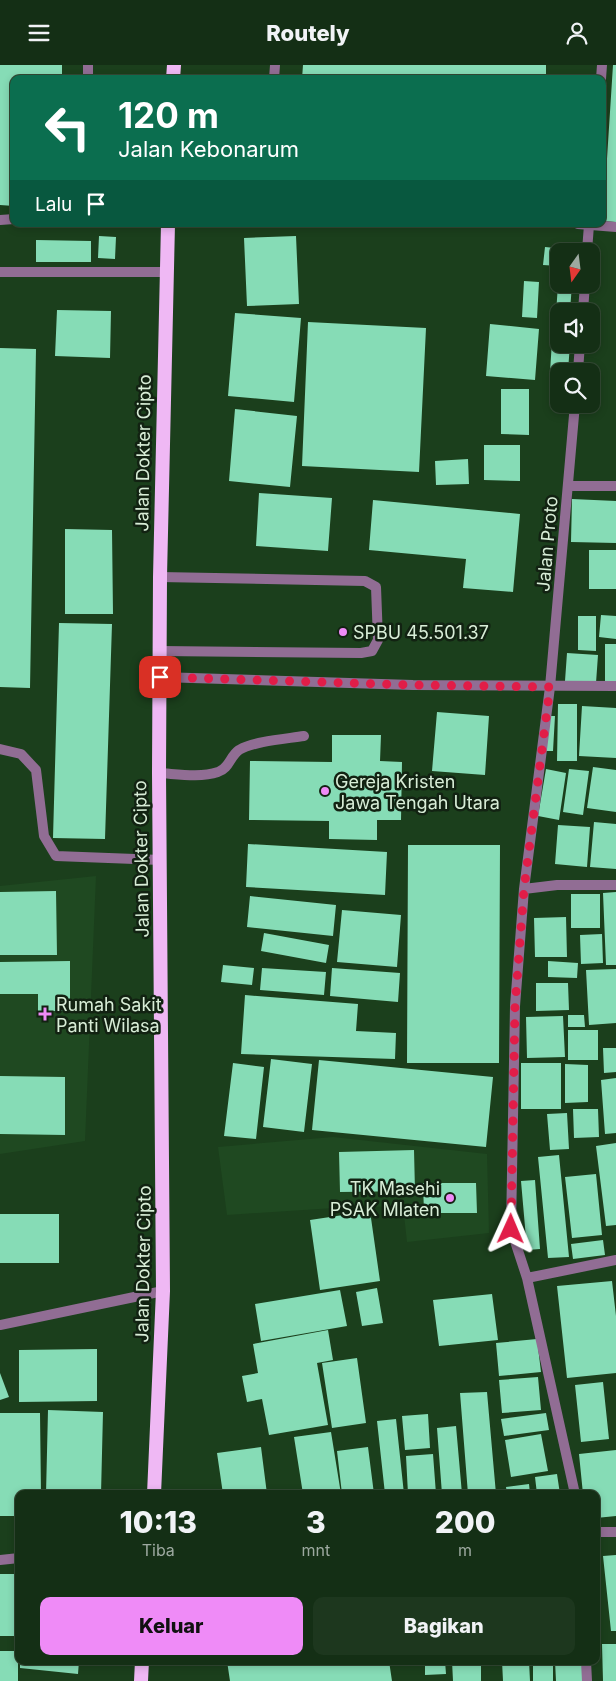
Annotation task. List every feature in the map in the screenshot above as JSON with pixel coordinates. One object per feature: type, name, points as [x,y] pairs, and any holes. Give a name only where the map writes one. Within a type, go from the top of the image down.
[{"type":"highway","name":"Jalan Dokter Cipto","points":[[154,1490],[163,1291],[159,773],[160,577],[168,227]]},
{"type":"highway","points":[[141,1681],[142,1665]]},
{"type":"street","points":[[588,243],[590,227]]},
{"type":"street","points":[[0,272],[166,272]]},
{"type":"street","name":"Jalan Proto","points":[[574,413],[550,687],[524,889],[515,1006],[511,1229],[527,1278],[574,1490]]},
{"type":"street","points":[[569,486],[616,486]]},
{"type":"street","points":[[160,577],[364,581],[376,587],[378,640],[372,651],[362,653],[160,651]]},
{"type":"street","points":[[160,677],[413,685],[616,686]]},
{"type":"street","points":[[159,773],[209,774],[220,772],[227,766],[236,752],[247,746],[304,736]]},
{"type":"street","points":[[0,749],[21,754],[36,770],[44,836],[56,856],[160,860]]},
{"type":"street","points":[[524,889],[557,885],[616,885]]},
{"type":"street","points":[[527,1278],[616,1260]]},
{"type":"street","points":[[0,1325],[163,1291]]},
{"type":"street","points":[[600,1532],[616,1532]]},
{"type":"street","points":[[0,1560],[15,1558]]},
{"type":"street","points":[[586,1665],[586,1681]]},
{"type":"shaded area","name":"Rumah Sakit Panti Wilasa","points":[[96,876],[85,1141],[0,1154],[0,886]]},
{"type":"shaded area","points":[[333,1137],[487,1154],[489,1233],[407,1242],[403,1206],[334,1208],[227,1215],[218,1147]]},
{"type":"building","points":[[0,65],[62,65],[62,75],[10,75],[10,206],[0,205]]},
{"type":"building","points":[[303,65],[546,65],[546,75],[302,75]]},
{"type":"building","points":[[613,65],[616,65],[616,222],[606,221],[606,174]]},
{"type":"building","points":[[99,236],[116,237],[115,259],[98,258]]},
{"type":"building","points":[[296,236],[299,304],[247,306],[244,238]]},
{"type":"building","points":[[36,240],[91,241],[91,262],[36,262]]},
{"type":"building","points":[[545,247],[550,247],[550,265],[543,265]]},
{"type":"building","points":[[524,281],[539,282],[537,318],[522,317]]},
{"type":"building","points":[[557,293],[571,293],[571,303],[557,303]]},
{"type":"building","points":[[57,310],[111,311],[110,358],[55,356]]},
{"type":"building","points":[[235,313],[301,318],[294,402],[228,396]]},
{"type":"building","points":[[308,322],[426,328],[419,472],[302,466]]},
{"type":"building","points":[[490,324],[539,329],[535,380],[486,376]]},
{"type":"building","points":[[0,348],[36,349],[30,688],[0,687]]},
{"type":"building","points":[[551,353],[569,353],[569,363],[551,363]]},
{"type":"building","points":[[501,389],[529,389],[529,435],[501,434]]},
{"type":"building","points":[[235,409],[297,416],[290,487],[229,481]]},
{"type":"building","points":[[484,445],[520,445],[520,481],[484,480]]},
{"type":"building","points":[[468,459],[469,484],[436,485],[435,461]]},
{"type":"building","points":[[259,493],[332,498],[328,551],[256,546]]},
{"type":"building","points":[[572,499],[616,501],[616,543],[571,542]]},
{"type":"building","points":[[373,500],[520,514],[513,592],[463,588],[466,559],[369,550]]},
{"type":"building","points":[[65,529],[112,530],[113,614],[65,614]]},
{"type":"building","points":[[589,550],[616,550],[616,589],[589,589]]},
{"type":"building","points":[[601,615],[616,616],[616,639],[599,637]]},
{"type":"building","points":[[578,616],[596,616],[596,651],[578,650]]},
{"type":"building","points":[[59,623],[112,624],[105,839],[53,838]]},
{"type":"building","points":[[605,644],[616,644],[616,683],[605,683]]},
{"type":"building","points":[[567,653],[598,655],[596,683],[565,681]]},
{"type":"building","points":[[558,704],[577,704],[577,761],[557,761]]},
{"type":"building","points":[[582,706],[616,708],[616,758],[579,756]]},
{"type":"building","points":[[437,712],[489,716],[485,775],[432,771]]},
{"type":"building","points":[[548,716],[555,716],[553,751],[545,751]]},
{"type":"building","name":"Gereja Kristen Jawa Tengah Utara","points":[[332,735],[381,735],[380,761],[402,762],[401,820],[377,820],[377,840],[329,839],[329,821],[249,820],[250,761],[332,762]]},
{"type":"building","points":[[593,767],[616,770],[616,812],[587,808]]},
{"type":"building","points":[[546,769],[566,773],[559,820],[538,816]]},
{"type":"building","points":[[569,769],[589,771],[583,815],[563,812]]},
{"type":"building","points":[[594,822],[616,824],[616,869],[590,867]]},
{"type":"building","points":[[558,825],[590,827],[587,867],[555,864]]},
{"type":"building","points":[[248,844],[387,852],[385,895],[246,887]]},
{"type":"building","points":[[408,845],[500,845],[499,1063],[407,1063]]},
{"type":"building","points":[[56,891],[57,955],[0,955],[0,892]]},
{"type":"building","points":[[616,892],[616,965],[606,965],[603,893]]},
{"type":"building","points":[[571,894],[600,894],[600,928],[571,928]]},
{"type":"building","points":[[250,896],[336,905],[333,936],[247,927]]},
{"type":"building","points":[[342,910],[401,915],[397,967],[337,962]]},
{"type":"building","points":[[566,917],[567,957],[535,957],[534,918]]},
{"type":"building","points":[[264,933],[329,945],[326,963],[261,951]]},
{"type":"building","points":[[602,934],[603,963],[581,964],[580,935]]},
{"type":"building","points":[[70,961],[70,1011],[38,1011],[38,994],[0,994],[0,962]]},
{"type":"building","points":[[548,961],[578,963],[577,978],[548,977]]},
{"type":"building","points":[[223,965],[254,968],[252,985],[221,982]]},
{"type":"building","points":[[262,968],[326,972],[324,995],[260,990]]},
{"type":"building","points":[[332,968],[400,973],[398,1002],[330,996]]},
{"type":"building","points":[[616,969],[616,1023],[589,1025],[586,970]]},
{"type":"building","points":[[536,983],[568,983],[569,1010],[536,1011]]},
{"type":"building","points":[[245,995],[358,1004],[356,1031],[396,1033],[395,1059],[241,1054]]},
{"type":"building","points":[[568,1015],[584,1015],[585,1027],[568,1027]]},
{"type":"building","points":[[563,1016],[565,1057],[527,1058],[526,1017]]},
{"type":"building","points":[[568,1030],[598,1030],[598,1060],[568,1060]]},
{"type":"building","points":[[603,1048],[616,1048],[616,1072],[604,1073]]},
{"type":"building","points":[[271,1059],[312,1064],[304,1132],[263,1127]]},
{"type":"building","points":[[319,1060],[493,1077],[486,1147],[312,1130]]},
{"type":"building","points":[[233,1063],[264,1067],[256,1139],[224,1136]]},
{"type":"building","points":[[521,1063],[561,1063],[561,1109],[521,1109]]},
{"type":"building","points":[[565,1064],[588,1065],[588,1102],[565,1103]]},
{"type":"building","points":[[0,1076],[65,1077],[65,1135],[0,1134]]},
{"type":"building","points":[[616,1078],[616,1133],[605,1134],[601,1080]]},
{"type":"building","points":[[573,1109],[598,1109],[599,1137],[574,1138]]},
{"type":"building","points":[[567,1113],[569,1149],[550,1150],[547,1114]]},
{"type":"building","points":[[616,1143],[616,1225],[606,1226],[596,1146]]},
{"type":"building","points":[[414,1150],[415,1191],[340,1192],[339,1152]]},
{"type":"building","points":[[559,1155],[569,1257],[548,1258],[538,1157]]},
{"type":"building","points":[[596,1174],[602,1235],[572,1238],[565,1177]]},
{"type":"building","points":[[535,1180],[540,1249],[527,1250],[521,1181]]},
{"type":"building","name":"TK Masehi PSAK Mlaten","points":[[423,1183],[476,1183],[477,1213],[424,1213]]},
{"type":"building","points":[[370,1211],[380,1281],[320,1290],[310,1220]]},
{"type":"building","points":[[0,1214],[59,1214],[59,1263],[0,1263]]},
{"type":"building","points":[[603,1240],[605,1255],[573,1259],[571,1244]]},
{"type":"building","points":[[612,1281],[616,1316],[616,1373],[567,1378],[557,1286]]},
{"type":"building","points":[[377,1288],[383,1323],[362,1326],[356,1292]]},
{"type":"building","points":[[340,1290],[347,1326],[261,1341],[255,1304]]},
{"type":"building","points":[[492,1294],[498,1340],[439,1346],[433,1300]]},
{"type":"building","points":[[328,1330],[333,1360],[317,1363],[328,1425],[269,1435],[262,1399],[247,1402],[242,1376],[258,1373],[253,1344]]},
{"type":"building","points":[[537,1339],[541,1372],[499,1376],[496,1343]]},
{"type":"building","points":[[97,1349],[97,1401],[19,1402],[19,1350]]},
{"type":"building","points":[[357,1358],[366,1423],[332,1428],[322,1363]]},
{"type":"building","points":[[0,1373],[9,1397],[0,1400]]},
{"type":"building","points":[[538,1377],[541,1410],[502,1413],[499,1380]]},
{"type":"building","points":[[603,1382],[609,1439],[581,1442],[575,1385]]},
{"type":"building","points":[[487,1392],[496,1490],[468,1490],[460,1393]]},
{"type":"building","points":[[48,1410],[103,1412],[101,1490],[46,1490]]},
{"type":"building","points":[[0,1413],[40,1413],[41,1490],[15,1490],[15,1516],[0,1516]]},
{"type":"building","points":[[546,1413],[549,1430],[504,1436],[501,1419]]},
{"type":"building","points":[[428,1414],[430,1448],[405,1450],[402,1416]]},
{"type":"building","points":[[396,1419],[404,1490],[385,1490],[377,1421]]},
{"type":"building","points":[[456,1426],[462,1490],[442,1490],[437,1428]]},
{"type":"building","points":[[331,1432],[340,1490],[302,1490],[294,1437]]},
{"type":"building","points":[[541,1434],[548,1471],[511,1477],[505,1440]]},
{"type":"building","points":[[261,1447],[266,1490],[222,1490],[217,1453]]},
{"type":"building","points":[[368,1447],[373,1490],[342,1490],[337,1451]]},
{"type":"building","points":[[616,1450],[616,1516],[600,1518],[600,1490],[583,1490],[579,1454]]},
{"type":"building","points":[[433,1454],[436,1490],[408,1490],[406,1456]]},
{"type":"building","points":[[557,1474],[559,1490],[537,1490],[535,1477]]},
{"type":"building","points":[[529,1484],[530,1490],[506,1490],[506,1487]]},
{"type":"building","points":[[616,1555],[616,1631],[611,1631],[603,1556]]},
{"type":"building","points":[[0,1574],[15,1574],[15,1636],[0,1636]]},
{"type":"building","points":[[602,1644],[616,1644],[616,1681],[603,1681]]},
{"type":"building","points":[[0,1651],[15,1651],[15,1665],[18,1665],[18,1681],[0,1681]]},
{"type":"building","points":[[20,1665],[79,1665],[78,1674],[20,1668]]},
{"type":"building","points":[[228,1665],[390,1665],[392,1681],[230,1681]]},
{"type":"building","points":[[425,1665],[445,1665],[446,1674],[425,1675]]},
{"type":"building","points":[[452,1665],[481,1665],[481,1681],[453,1681]]},
{"type":"building","points":[[502,1665],[529,1665],[530,1681],[503,1681]]},
{"type":"building","points":[[533,1665],[553,1665],[553,1681],[533,1681]]},
{"type":"building","points":[[555,1665],[585,1665],[585,1681],[556,1681]]},
{"type":"place","name":"SPBU 45.501.37","points":[[343,632]]},
{"type":"place","name":"Gereja Kristen Jawa Tengah Utara","points":[[325,791]]},
{"type":"place","name":"Rumah Sakit Panti Wilasa","points":[[45,1014]]},
{"type":"place","name":"TK Masehi PSAK Mlaten","points":[[450,1198]]},
{"type":"route","points":[[160,677],[413,685],[550,687],[524,889],[515,1006],[511,1229]]}]
